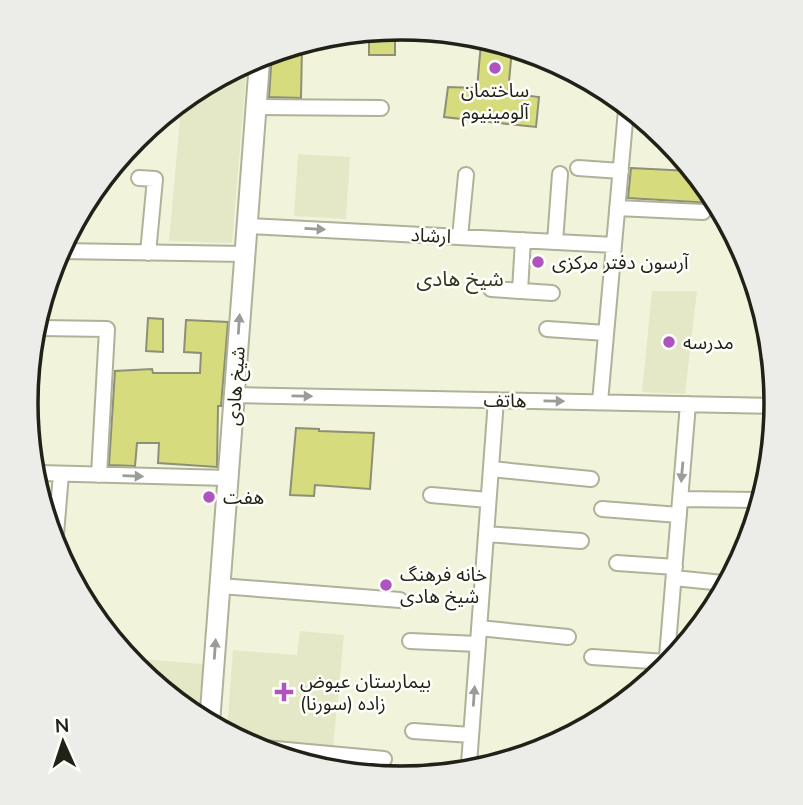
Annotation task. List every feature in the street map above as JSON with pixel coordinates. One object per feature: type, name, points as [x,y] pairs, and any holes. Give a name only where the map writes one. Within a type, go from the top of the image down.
[{"type":"street","name":"شیخ هادی","points":[[210,711],[259,69]]},
{"type":"street","points":[[256,107],[381,108]]},
{"type":"street","points":[[600,402],[626,118]]},
{"type":"street","points":[[578,168],[621,171]]},
{"type":"street","points":[[555,242],[560,174]]},
{"type":"street","points":[[460,237],[466,175]]},
{"type":"street","points":[[139,178],[155,179],[148,253]]},
{"type":"street","points":[[617,208],[703,212]]},
{"type":"street","name":"ارشاد","points":[[247,226],[614,245]]},
{"type":"street","points":[[520,291],[523,240]]},
{"type":"street","points":[[72,251],[245,254]]},
{"type":"street","points":[[491,289],[552,293]]},
{"type":"street","points":[[46,328],[107,329],[99,475]]},
{"type":"street","points":[[547,329],[606,333]]},
{"type":"street","name":"هاتف","points":[[234,395],[764,406]]},
{"type":"street","points":[[469,759],[496,400]]},
{"type":"street","points":[[667,649],[688,404]]},
{"type":"street","points":[[491,470],[591,479]]},
{"type":"street","points":[[45,473],[228,478]]},
{"type":"street","points":[[57,517],[61,474]]},
{"type":"street","points":[[431,495],[488,500]]},
{"type":"street","points":[[680,499],[751,500]]},
{"type":"street","points":[[602,509],[679,514]]},
{"type":"street","points":[[486,534],[581,541]]},
{"type":"street","points":[[617,563],[717,582]]},
{"type":"street","points":[[220,586],[400,600]]},
{"type":"street","points":[[479,628],[568,637]]},
{"type":"street","points":[[410,641],[478,644]]},
{"type":"street","points":[[592,657],[653,664]]},
{"type":"street","points":[[413,731],[471,735]]},
{"type":"street","points":[[303,752],[384,759]]},
{"type":"shaded area","points":[[246,75],[232,243],[169,241],[180,116],[220,88]]},
{"type":"shaded area","points":[[298,154],[350,157],[346,219],[294,216]]},
{"type":"shaded area","name":"مدرسه","points":[[652,291],[697,291],[685,394],[642,392]]},
{"type":"shaded area","name":"بیمارستان عیوض زاده (سورنا)","points":[[300,631],[344,635],[333,747],[273,742],[228,721],[233,650],[297,655]]},
{"type":"shaded area","points":[[145,659],[203,664],[200,704]]},
{"type":"building","points":[[395,40],[395,55],[369,55],[369,41]]},
{"type":"building","name":"ساختمان آلومینیوم","points":[[481,48],[511,57],[508,93],[539,97],[536,127],[444,117],[448,87],[477,88]]},
{"type":"building","points":[[302,54],[301,98],[269,97],[271,64]]},
{"type":"building","points":[[631,168],[680,170],[704,203],[628,198]]},
{"type":"building","points":[[148,318],[163,319],[163,352],[146,351]]},
{"type":"building","points":[[186,320],[228,322],[221,406],[218,406],[217,467],[158,463],[159,443],[137,443],[135,466],[109,465],[115,371],[152,369],[153,373],[200,373],[201,353],[184,352]]},
{"type":"building","points":[[296,428],[374,433],[370,489],[315,485],[314,496],[290,495]]},
{"type":"place","name":"ساختمان آلومینیوم","points":[[495,68]]},
{"type":"place","name":"آرسون دفتر مرکزی","points":[[538,262]]},
{"type":"place","name":"مدرسه","points":[[669,342]]},
{"type":"place","name":"هفت","points":[[209,497]]},
{"type":"place","name":"خانه فرهنگ شیخ هادی","points":[[386,585]]},
{"type":"place","name":"بیمارستان عیوض زاده (سورنا)","points":[[284,692]]},
{"type":"district","name":"شیخ هادی","points":[[460,279]]}]
